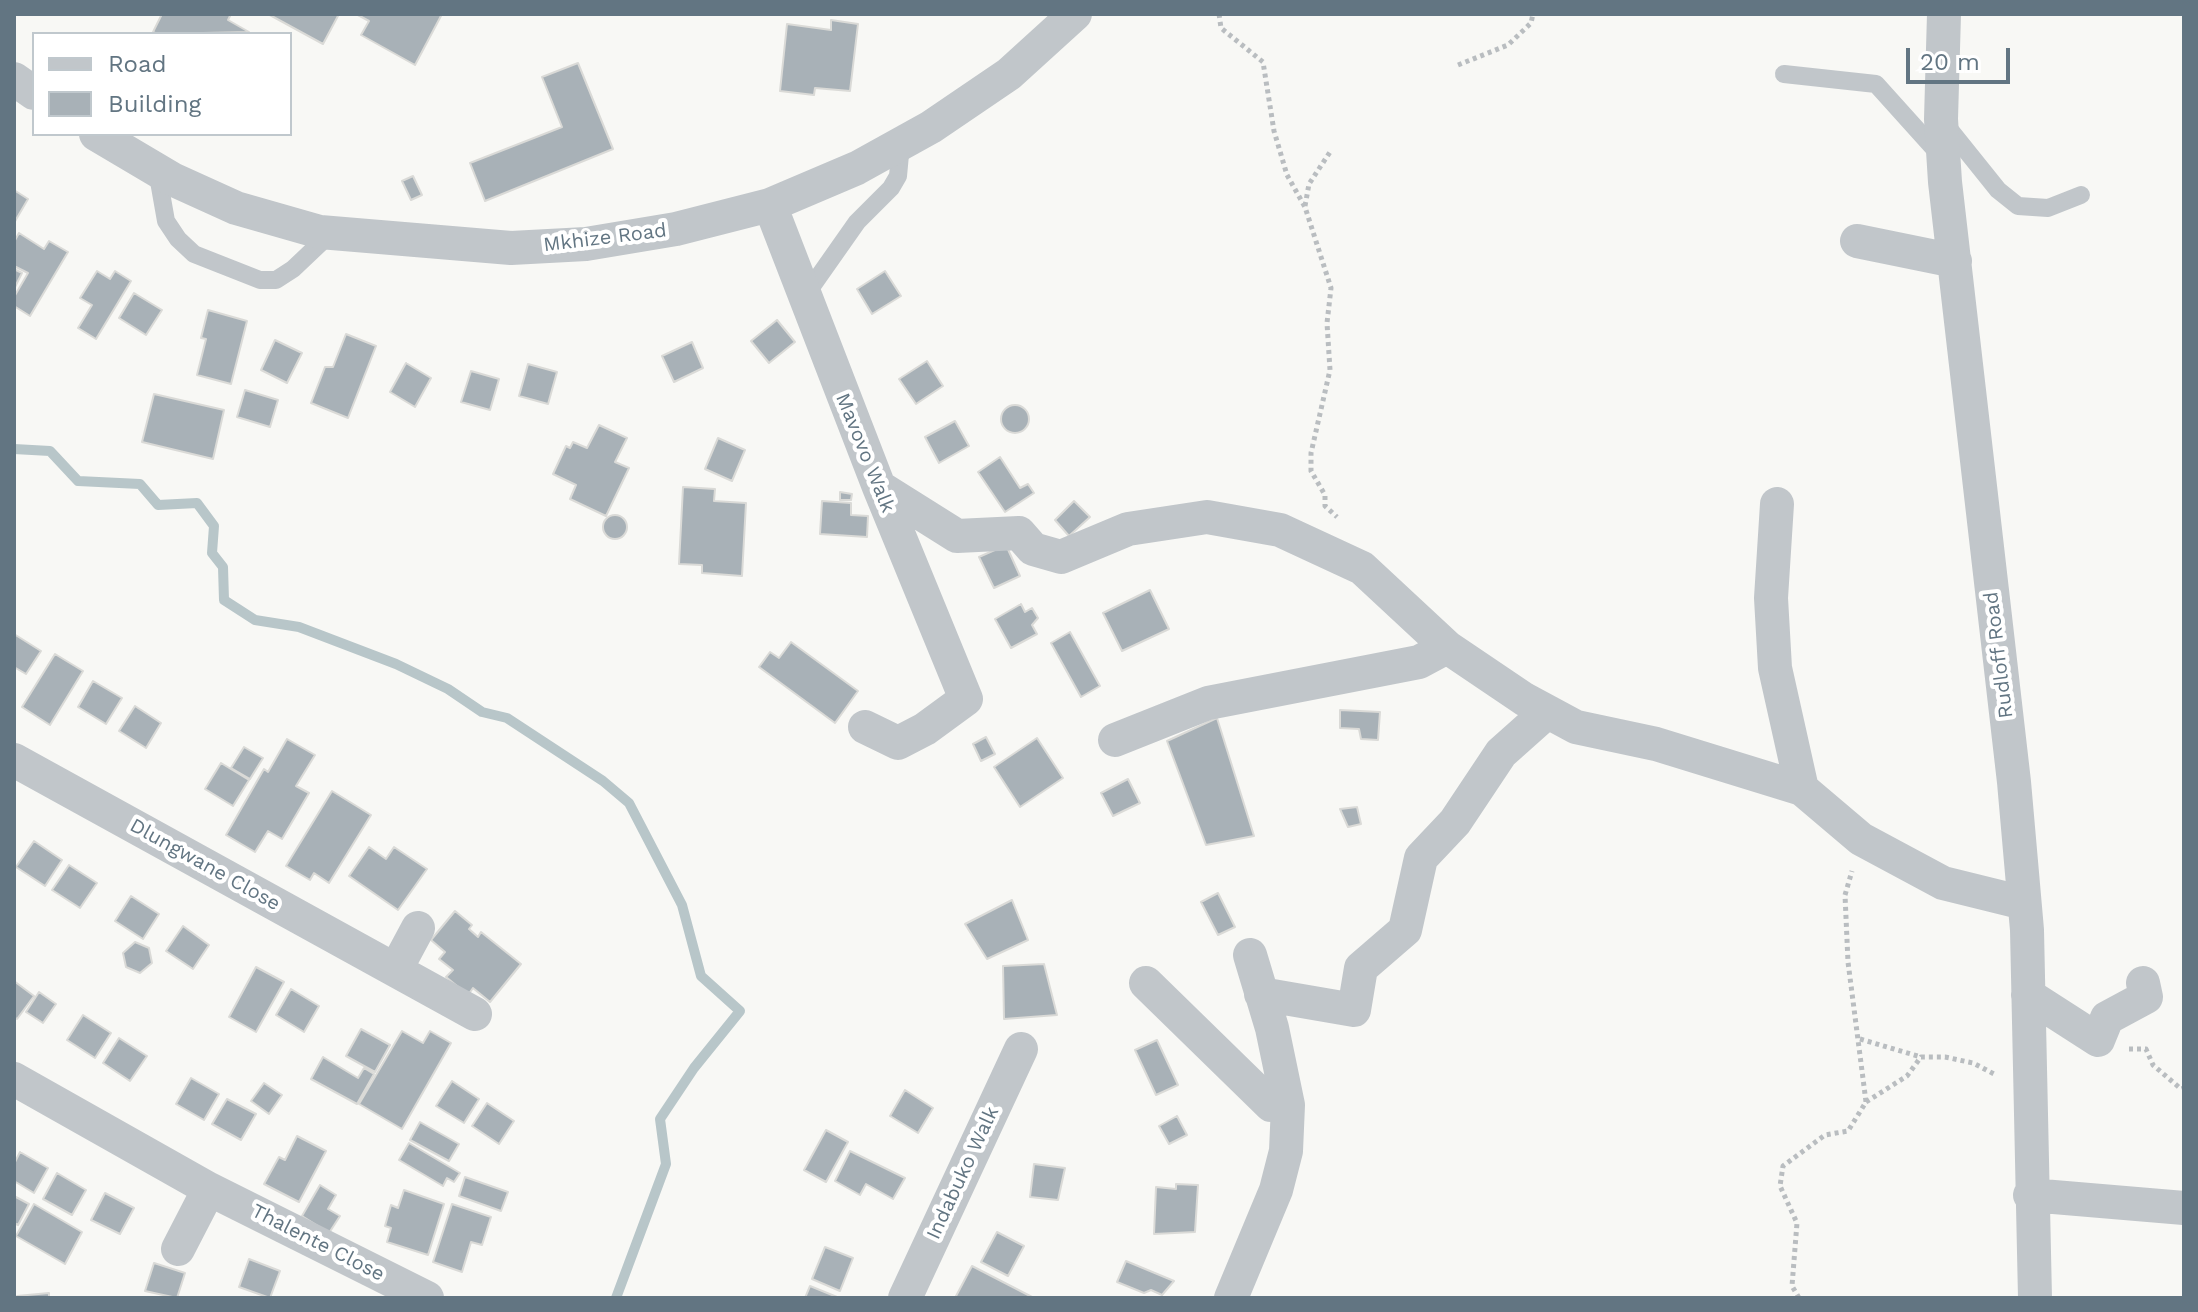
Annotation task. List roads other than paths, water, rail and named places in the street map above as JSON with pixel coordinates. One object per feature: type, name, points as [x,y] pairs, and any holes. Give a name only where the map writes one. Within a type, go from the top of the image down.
[{"type":"street","name":"Mkhize Road","points":[[99,136],[157,170],[236,208],[331,233],[511,248],[586,244],[676,229],[770,205],[857,168],[901,144],[1009,74],[1075,14]]},
{"type":"street","name":"Rudloff Road","points":[[1944,14],[1941,119],[1944,159],[2024,903],[2035,1298]]},
{"type":"street","points":[[14,79],[32,92]]},
{"type":"street","name":"Mavovo Walk","points":[[770,205],[879,487],[966,699],[898,743],[865,727]]},
{"type":"street","points":[[1857,241],[1955,261]]},
{"type":"street","points":[[879,487],[957,536],[1019,533],[1033,549],[1061,557],[1128,529],[1207,517],[1280,530],[1356,565],[1447,647],[1547,712],[1576,727],[1656,744],[1802,789],[1861,839],[1943,883],[2024,903]]},
{"type":"street","points":[[1777,504],[1771,598],[1775,668],[1802,789]]},
{"type":"street","points":[[1115,740],[1208,703],[1419,662],[1447,647]]},
{"type":"street","points":[[1261,994],[1354,1010],[1361,968],[1405,930],[1421,858],[1455,822],[1501,753],[1547,712]]},
{"type":"street","name":"Dlungwane Close","points":[[14,760],[475,1014]]},
{"type":"street","points":[[396,969],[418,928]]},
{"type":"street","points":[[1231,1298],[1276,1190],[1286,1151],[1288,1105],[1250,955]]},
{"type":"street","points":[[1146,983],[1271,1105],[1288,1105]]},
{"type":"street","points":[[2028,995],[2098,1040],[2107,1018],[2146,997],[2143,983]]},
{"type":"street","name":"Indabuko Walk","points":[[905,1298],[1021,1049]]},
{"type":"street","name":"Thalente Close","points":[[14,1079],[209,1189],[427,1298]]},
{"type":"street","points":[[178,1249],[209,1189]]},
{"type":"street","points":[[2030,1195],[2184,1208]]},
{"type":"lane","points":[[1784,74],[1876,84],[1944,159]]},
{"type":"lane","points":[[1941,119],[2007,200],[2018,206],[2039,208],[2081,195]]},
{"type":"lane","points":[[805,296],[857,222],[891,188],[898,176],[901,144]]},
{"type":"lane","points":[[157,170],[166,221],[178,239],[194,254],[260,280],[276,280],[293,269],[331,233]]},
{"type":"waterway","points":[[14,449],[50,451],[78,481],[140,484],[158,505],[197,503],[214,526],[212,553],[223,567],[224,600],[255,620],[299,627],[396,664],[448,689],[482,712],[507,718],[603,781],[629,803],[682,905],[701,976],[740,1011],[694,1068],[660,1119],[666,1164],[616,1298]]}]
